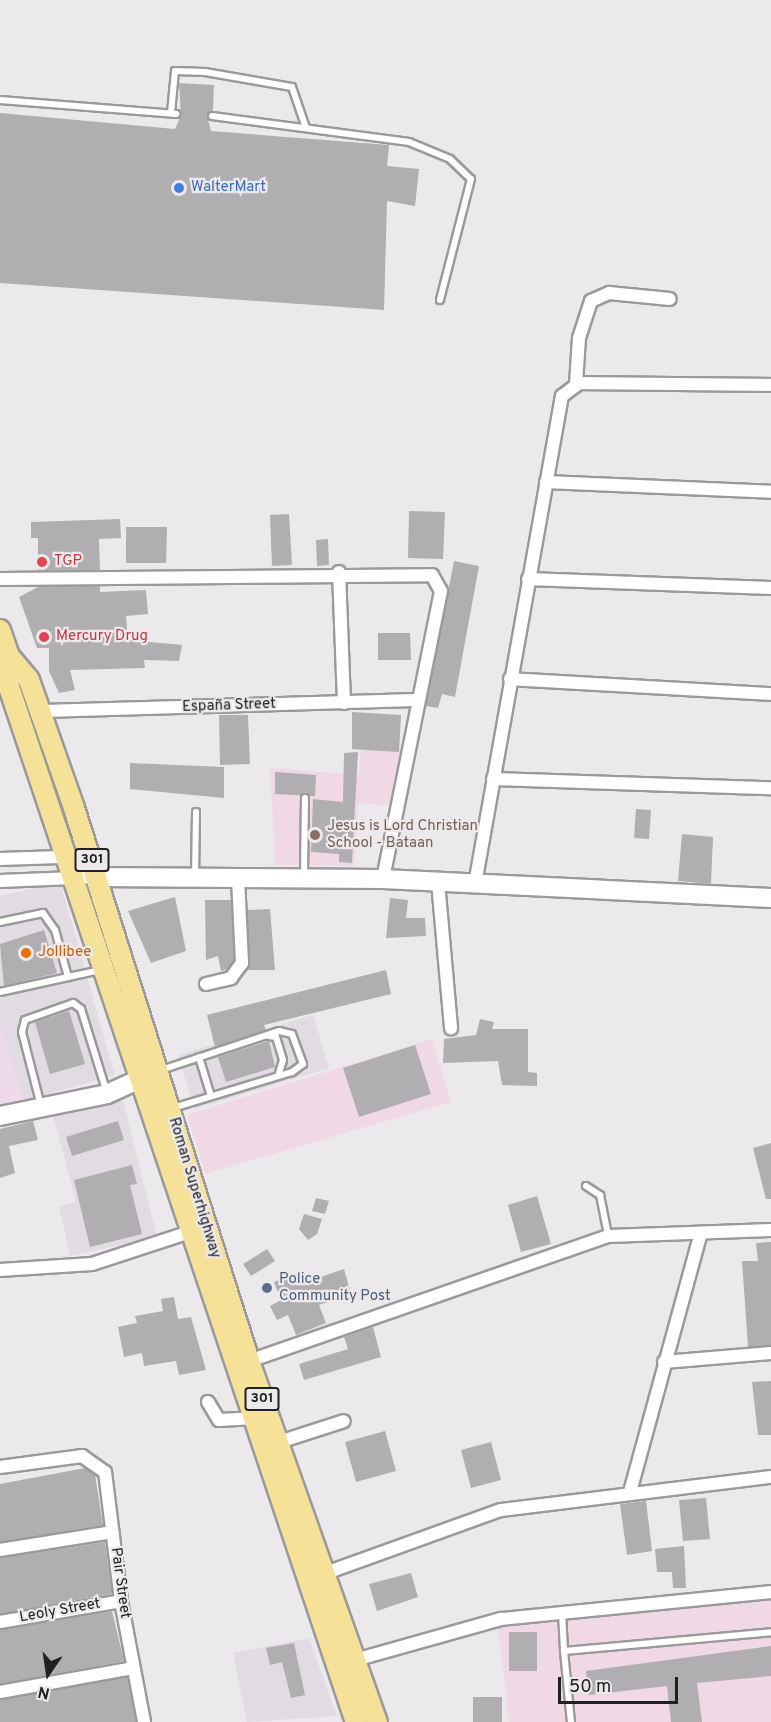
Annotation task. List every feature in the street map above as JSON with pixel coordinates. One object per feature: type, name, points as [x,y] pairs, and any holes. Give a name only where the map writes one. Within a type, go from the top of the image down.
[{"type":"main road","name":"Roman Superhighway","points":[[0,630],[8,684],[101,970],[149,1075],[170,1109],[276,1443],[377,1722]]},
{"type":"main road","name":"Roman Superhighway","points":[[5,656],[29,680],[98,877],[190,1232],[356,1722]]},
{"type":"street","points":[[576,384],[579,338],[591,301],[609,293],[670,299]]},
{"type":"street","points":[[475,884],[562,396],[576,384],[771,385]]},
{"type":"street","points":[[546,482],[771,492]]},
{"type":"street","points":[[0,579],[339,572],[432,575],[438,581],[441,591],[383,879]]},
{"type":"street","points":[[339,572],[344,703]]},
{"type":"street","points":[[528,579],[771,588]]},
{"type":"street","points":[[510,679],[771,694]]},
{"type":"street","name":"España Street","points":[[41,711],[418,700]]},
{"type":"street","points":[[493,779],[771,788]]},
{"type":"street","points":[[0,859],[65,854],[90,856]]},
{"type":"street","points":[[0,881],[72,876],[304,877],[771,898]]},
{"type":"street","points":[[206,984],[231,978],[242,963],[238,877]]},
{"type":"street","points":[[438,882],[451,1028]]},
{"type":"street","points":[[0,1116],[107,1094],[149,1075]]},
{"type":"street","points":[[249,1360],[608,1236],[700,1236],[771,1230]]},
{"type":"street","points":[[0,1270],[93,1264],[190,1232]]},
{"type":"street","points":[[630,1492],[700,1236]]},
{"type":"street","points":[[664,1362],[771,1353]]},
{"type":"street","points":[[208,1402],[219,1420],[252,1418]]},
{"type":"street","points":[[276,1443],[344,1421]]},
{"type":"street","name":"Pair Street","points":[[0,1467],[82,1456],[105,1472],[121,1600],[144,1722]]},
{"type":"street","points":[[323,1574],[501,1510],[630,1492],[771,1477]]},
{"type":"street","points":[[0,1550],[113,1533]]},
{"type":"street","points":[[355,1660],[501,1620],[771,1592]]},
{"type":"street","name":"Leoly Street","points":[[0,1622],[121,1600]]},
{"type":"street","points":[[0,1692],[133,1668]]},
{"type":"lane","points":[[0,100],[173,113],[175,71],[205,72],[292,87],[306,128]]},
{"type":"lane","points":[[212,116],[409,142],[450,159],[471,179],[440,300]]},
{"type":"lane","points":[[304,877],[305,798]]},
{"type":"lane","points":[[195,877],[196,812]]},
{"type":"lane","points":[[0,921],[43,913],[55,930],[68,976]]},
{"type":"lane","points":[[0,992],[101,970]]},
{"type":"lane","points":[[42,1107],[22,1032],[25,1020],[73,1003],[81,1010],[107,1094]]},
{"type":"lane","points":[[149,1075],[269,1036],[292,1034],[303,1064],[170,1109]]},
{"type":"lane","points":[[269,1036],[276,1037],[283,1060],[279,1073]]},
{"type":"lane","points":[[200,1057],[210,1094]]},
{"type":"lane","points":[[585,1186],[600,1195],[608,1236]]},
{"type":"lane","points":[[562,1612],[571,1722]]},
{"type":"lane","points":[[564,1651],[771,1632]]},
{"type":"shaded area","name":"Jesus is Lord Christian School - Bataan","points":[[361,747],[406,750],[394,806],[358,803],[354,866],[275,865],[270,768],[359,775]]},
{"type":"shaded area","points":[[60,882],[115,1075],[24,1101],[0,1027],[0,896]]},
{"type":"shaded area","points":[[313,1015],[329,1068],[195,1109],[178,1055]]},
{"type":"shaded area","points":[[0,1027],[24,1101],[0,1106]]},
{"type":"shaded area","points":[[432,1039],[451,1102],[205,1174],[187,1115]]},
{"type":"shaded area","points":[[123,1100],[157,1237],[70,1256],[59,1206],[76,1202],[53,1115]]},
{"type":"shaded area","points":[[771,1598],[771,1722],[509,1722],[498,1627]]},
{"type":"shaded area","points":[[309,1638],[337,1716],[247,1722],[233,1653]]},
{"type":"building","points":[[179,83],[214,85],[213,111],[207,116],[211,131],[389,145],[387,166],[419,169],[415,206],[387,201],[384,310],[0,283],[0,113],[175,129],[181,115]]},
{"type":"building","points":[[409,511],[445,512],[443,559],[408,558]]},
{"type":"building","points":[[289,514],[292,565],[272,566],[270,515]]},
{"type":"building","points":[[120,519],[121,538],[99,539],[100,570],[38,570],[38,538],[31,538],[31,522]]},
{"type":"building","points":[[126,527],[167,527],[166,563],[126,563]]},
{"type":"building","points":[[328,539],[329,565],[317,566],[316,540]]},
{"type":"building","points":[[454,561],[479,566],[455,697],[442,694],[438,708],[426,706]]},
{"type":"building","points":[[100,586],[100,592],[146,590],[148,614],[126,616],[128,640],[182,645],[179,661],[144,660],[145,668],[70,670],[75,690],[59,693],[49,671],[49,648],[37,648],[19,597],[38,587]]},
{"type":"building","points":[[378,633],[410,633],[411,660],[378,660]]},
{"type":"building","points":[[352,712],[401,715],[399,752],[352,749]]},
{"type":"building","points":[[219,715],[248,715],[250,764],[220,765]]},
{"type":"building","points":[[358,752],[352,863],[339,862],[339,854],[311,852],[313,799],[343,802],[344,753]]},
{"type":"building","points":[[130,763],[224,767],[224,798],[130,789]]},
{"type":"building","points":[[275,772],[316,775],[315,796],[275,794]]},
{"type":"building","points":[[636,809],[651,810],[649,839],[634,838]]},
{"type":"building","points":[[682,834],[713,837],[711,884],[678,881]]},
{"type":"building","points":[[175,897],[186,951],[151,963],[128,911]]},
{"type":"building","points":[[390,898],[408,900],[406,918],[425,918],[426,936],[386,938]]},
{"type":"building","points":[[205,900],[231,900],[234,960],[226,970],[221,971],[218,956],[206,960]]},
{"type":"building","points":[[270,909],[275,970],[247,970],[248,910]]},
{"type":"building","name":"Jollibee","points":[[44,930],[57,973],[4,986],[0,944]]},
{"type":"building","points":[[386,970],[391,994],[264,1025],[266,1030],[215,1047],[207,1015]]},
{"type":"building","points":[[69,1011],[85,1064],[50,1074],[35,1022]]},
{"type":"building","points":[[480,1019],[494,1022],[492,1029],[528,1029],[528,1072],[537,1073],[537,1086],[502,1085],[498,1061],[443,1063],[444,1039],[476,1035]]},
{"type":"building","points":[[269,1041],[275,1067],[226,1082],[218,1057]]},
{"type":"building","points":[[415,1045],[431,1094],[359,1117],[343,1068]]},
{"type":"building","points":[[33,1121],[38,1140],[9,1146],[15,1173],[0,1178],[0,1129]]},
{"type":"building","points":[[118,1121],[124,1140],[72,1156],[66,1137]]},
{"type":"building","points":[[771,1143],[771,1199],[766,1199],[753,1148]]},
{"type":"building","points":[[132,1165],[137,1184],[130,1185],[142,1234],[90,1247],[74,1180]]},
{"type":"building","points":[[537,1196],[551,1244],[521,1252],[508,1205]]},
{"type":"building","points":[[316,1198],[329,1201],[325,1214],[312,1211]]},
{"type":"building","points":[[304,1214],[322,1219],[317,1234],[308,1240],[299,1229]]},
{"type":"building","points":[[771,1242],[771,1345],[748,1347],[742,1261],[758,1261],[756,1243]]},
{"type":"building","points":[[267,1249],[275,1261],[251,1276],[243,1264]]},
{"type":"building","points":[[344,1269],[351,1294],[319,1305],[326,1323],[296,1335],[288,1315],[277,1320],[270,1306],[281,1300],[274,1282],[304,1270],[309,1281]]},
{"type":"building","points":[[174,1297],[178,1319],[191,1317],[206,1370],[179,1375],[176,1361],[144,1366],[142,1353],[124,1357],[118,1327],[137,1323],[135,1316],[163,1311],[161,1299]]},
{"type":"building","points":[[373,1327],[381,1357],[304,1380],[299,1364],[348,1349],[344,1337]]},
{"type":"building","points":[[771,1381],[771,1435],[758,1435],[752,1382]]},
{"type":"building","points":[[385,1431],[396,1471],[356,1482],[345,1442]]},
{"type":"building","points":[[491,1442],[501,1480],[471,1488],[461,1450]]},
{"type":"building","points":[[85,1468],[95,1475],[103,1525],[0,1542],[0,1484]]},
{"type":"building","points":[[706,1498],[710,1539],[683,1541],[679,1500]]},
{"type":"building","points":[[646,1501],[652,1551],[627,1555],[620,1504]]},
{"type":"building","points":[[105,1542],[112,1594],[0,1614],[0,1558]]},
{"type":"building","points":[[684,1546],[686,1588],[673,1588],[672,1572],[657,1572],[655,1549]]},
{"type":"building","points":[[411,1573],[418,1597],[377,1611],[369,1584]]},
{"type":"building","points":[[112,1611],[124,1661],[0,1684],[0,1630]]},
{"type":"building","points":[[509,1632],[537,1632],[537,1671],[509,1671]]},
{"type":"building","points":[[294,1643],[305,1695],[291,1698],[282,1662],[270,1665],[266,1648]]},
{"type":"building","points":[[771,1646],[771,1676],[697,1683],[702,1722],[671,1722],[667,1686],[589,1695],[586,1671]]},
{"type":"building","points":[[127,1677],[136,1722],[0,1722],[0,1700]]},
{"type":"building","points":[[473,1697],[502,1697],[502,1722],[473,1722]]},
{"type":"place","name":"WalterMart","points":[[179,188]]},
{"type":"place","name":"TGP","points":[[42,562]]},
{"type":"place","name":"Mercury Drug","points":[[44,637]]},
{"type":"place","name":"Jesus is Lord Christian School - Bataan","points":[[315,835]]},
{"type":"place","name":"Jollibee","points":[[26,953]]},
{"type":"place","name":"Police Community Post","points":[[267,1288]]}]
